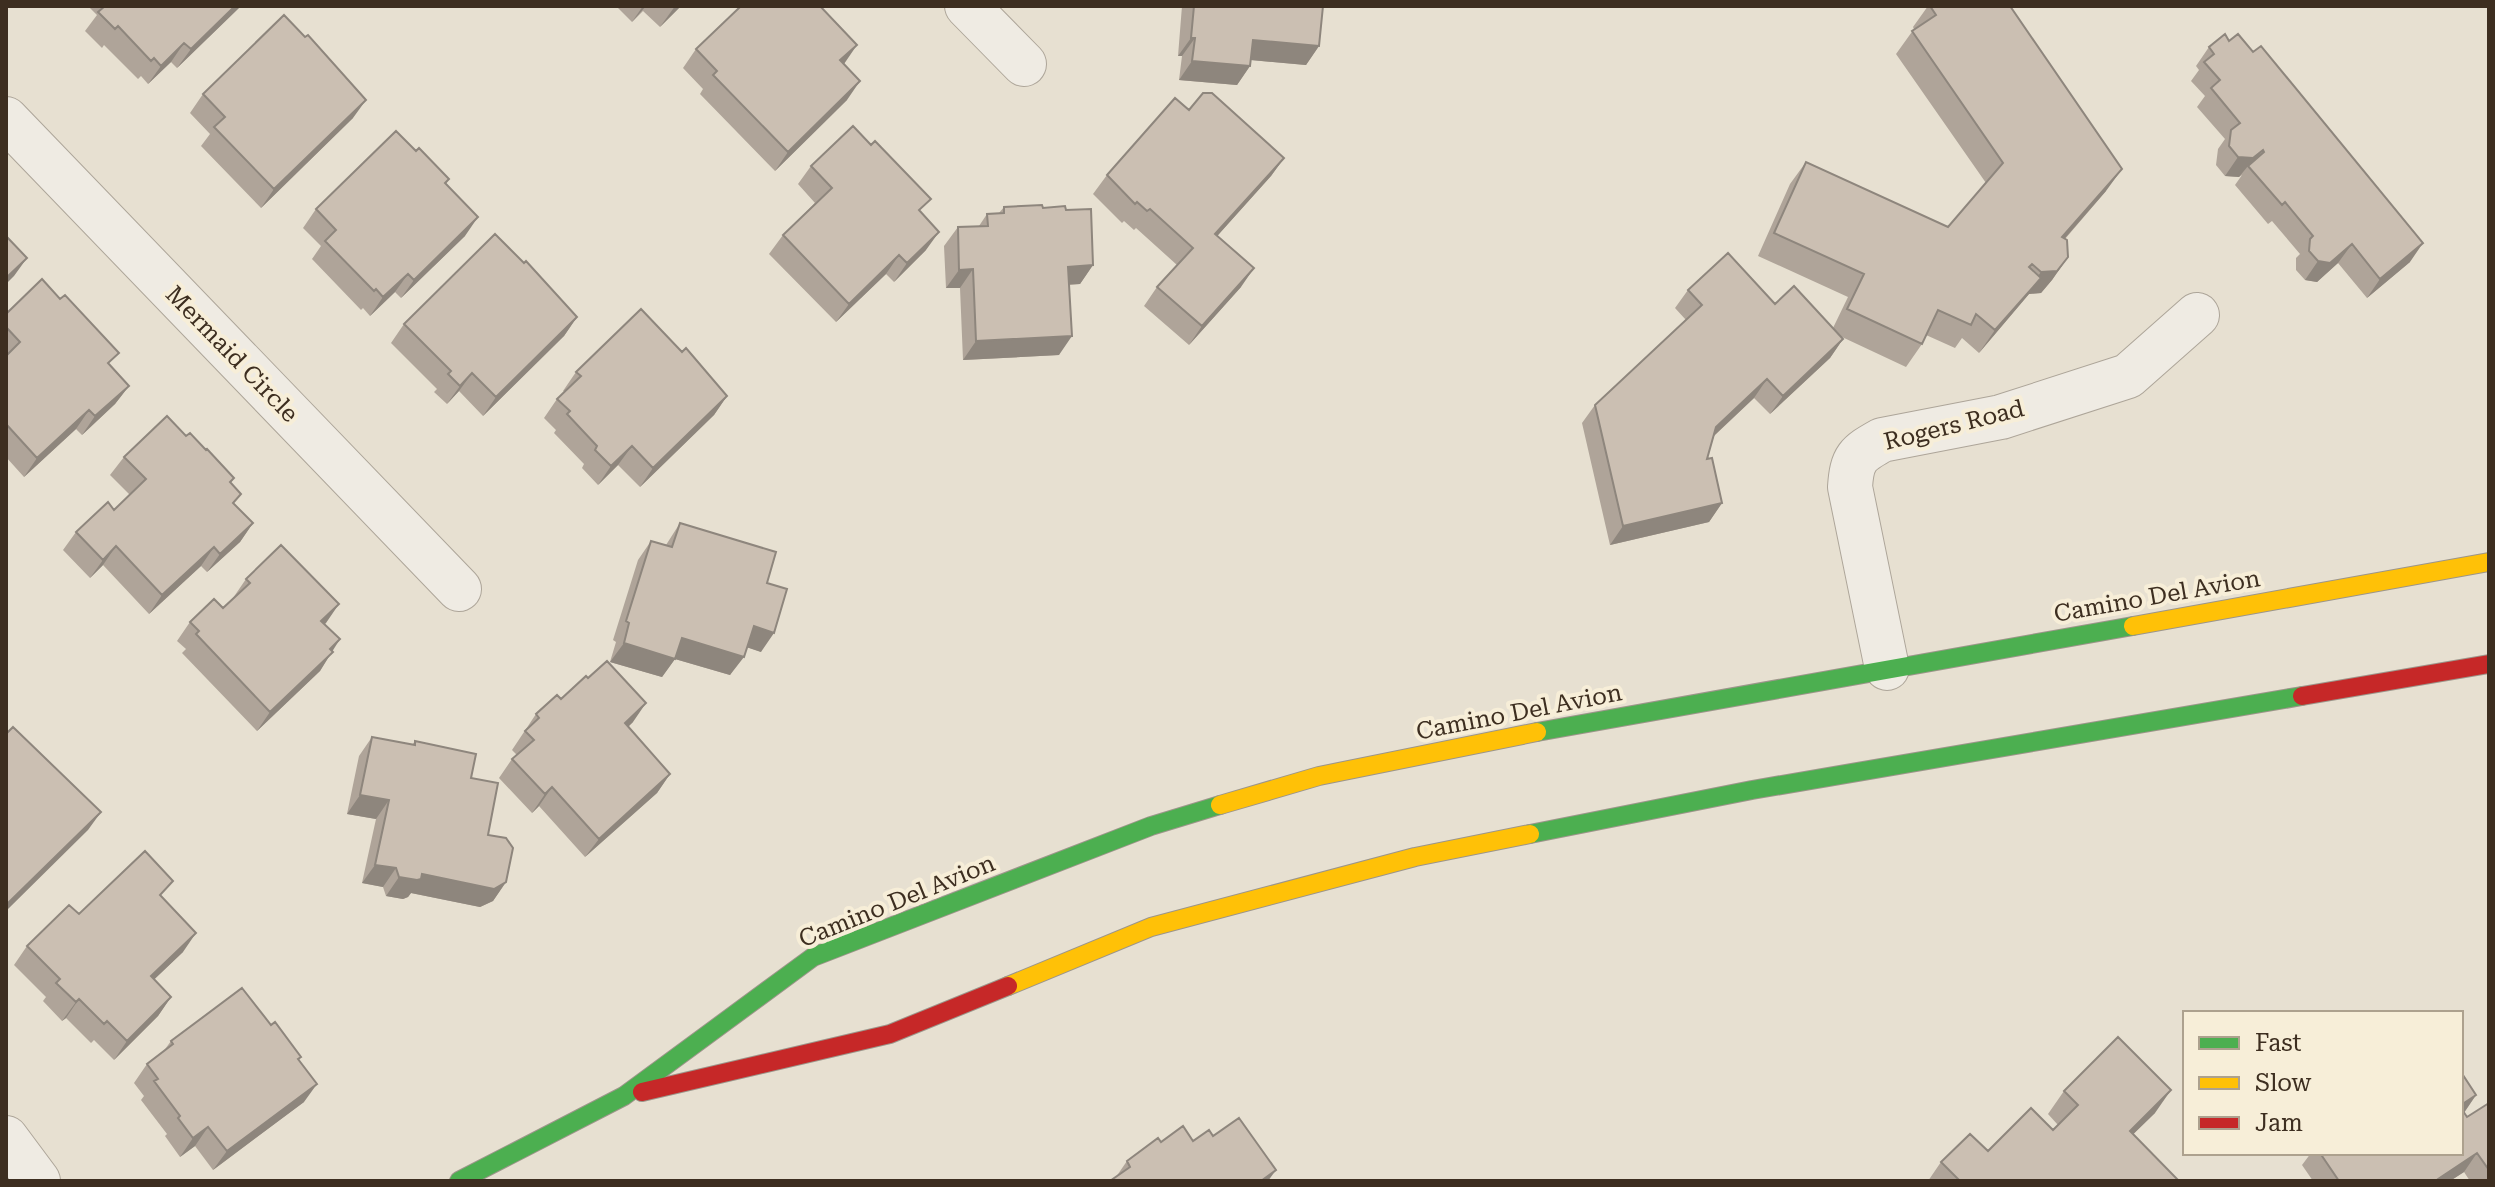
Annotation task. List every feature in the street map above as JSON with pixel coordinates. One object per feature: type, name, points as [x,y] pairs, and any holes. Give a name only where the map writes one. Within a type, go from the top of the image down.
[{"type":"main road","name":"Camino Del Avion","points":[[459,1181],[624,1096],[813,957],[1151,826],[1319,776],[1542,731],[2489,562]]},
{"type":"main road","name":"Camino Del Avion","points":[[624,1096],[890,1034],[1151,927],[1415,857],[1752,790],[2489,664]]},
{"type":"street","points":[[967,6],[1024,64]]},
{"type":"street","name":"Mermaid Circle","points":[[6,119],[459,589]]},
{"type":"street","name":"Rogers Road","points":[[1887,668],[1850,487],[1852,466],[1865,450],[1882,440],[2001,417],[2128,376],[2197,315]]},
{"type":"street","points":[[6,1138],[38,1181]]},
{"type":"building","points":[[105,6],[235,6],[191,49],[184,43],[161,66],[154,58],[151,61],[118,26],[115,29],[98,12]]},
{"type":"building","points":[[741,6],[820,6],[857,45],[840,60],[860,81],[788,152],[713,75],[717,71],[696,49]]},
{"type":"building","points":[[1194,6],[1323,6],[1319,46],[1253,40],[1250,66],[1192,61]]},
{"type":"building","points":[[1930,6],[2010,6],[2122,169],[2062,237],[2067,240],[2068,257],[2057,271],[2041,272],[2032,264],[2029,267],[2041,278],[1995,330],[1976,314],[1971,325],[1938,310],[1922,344],[1847,309],[1864,274],[1774,233],[1806,162],[1948,227],[2003,163],[1912,31],[1936,15]]},
{"type":"building","points":[[284,15],[305,37],[308,35],[366,100],[274,189],[214,127],[225,117],[203,94]]},
{"type":"building","points":[[2225,34],[2229,41],[2238,34],[2253,52],[2261,46],[2423,243],[2380,279],[2352,244],[2330,263],[2318,261],[2309,251],[2313,236],[2285,202],[2282,205],[2248,166],[2263,150],[2253,158],[2238,157],[2229,146],[2231,130],[2240,123],[2211,88],[2220,80],[2204,62],[2214,54],[2209,47]]},
{"type":"building","points":[[1203,93],[1212,93],[1284,158],[1215,234],[1254,268],[1202,326],[1157,287],[1193,248],[1150,209],[1147,211],[1137,202],[1135,204],[1107,175],[1175,98],[1189,110]]},
{"type":"building","points":[[853,126],[871,145],[875,141],[931,199],[919,210],[939,232],[907,263],[899,255],[849,304],[783,235],[832,188],[811,166]]},
{"type":"building","points":[[396,131],[416,151],[419,148],[449,179],[445,183],[478,217],[414,280],[408,274],[383,297],[325,241],[336,230],[316,209]]},
{"type":"building","points":[[1042,205],[1043,208],[1065,206],[1066,210],[1091,209],[1093,265],[1068,267],[1072,336],[976,341],[973,269],[959,270],[958,227],[988,226],[987,214],[1004,213],[1004,207]]},
{"type":"building","points":[[495,234],[524,263],[526,261],[577,317],[496,397],[472,373],[460,386],[448,374],[451,371],[404,324]]},
{"type":"building","points":[[6,236],[27,258],[6,278]]},
{"type":"building","points":[[1728,253],[1775,304],[1794,286],[1843,339],[1783,396],[1767,379],[1716,427],[1707,459],[1712,458],[1722,503],[1623,526],[1595,405],[1702,305],[1688,290]]},
{"type":"building","points":[[42,279],[60,299],[65,295],[119,353],[108,363],[129,386],[95,416],[89,410],[37,458],[6,424],[6,356],[20,342],[6,327],[6,314]]},
{"type":"building","points":[[641,309],[682,352],[686,348],[727,396],[653,468],[632,446],[611,466],[567,414],[570,411],[557,399],[581,376],[576,372]]},
{"type":"building","points":[[167,416],[186,436],[190,433],[234,478],[230,482],[241,494],[233,503],[253,523],[220,554],[214,547],[162,595],[116,546],[103,560],[76,532],[108,502],[114,510],[146,479],[124,457]]},
{"type":"building","points":[[680,523],[776,552],[767,583],[787,589],[774,633],[754,626],[744,657],[682,638],[675,659],[624,643],[629,623],[626,621],[651,541],[672,547]]},
{"type":"building","points":[[281,545],[339,604],[321,621],[340,639],[330,649],[333,652],[270,712],[196,634],[199,631],[190,622],[214,599],[223,608],[250,583],[246,579]]},
{"type":"building","points":[[607,661],[646,703],[625,723],[670,774],[599,839],[552,787],[545,794],[512,759],[534,740],[525,731],[539,718],[536,714],[557,695],[561,699]]},
{"type":"building","points":[[13,727],[101,812],[6,905],[6,734]]},
{"type":"building","points":[[372,737],[415,745],[415,741],[476,754],[471,778],[498,783],[488,835],[506,838],[513,848],[506,882],[494,889],[422,874],[421,879],[417,880],[399,877],[396,868],[375,865],[389,800],[360,795]]},
{"type":"building","points":[[145,851],[173,881],[160,895],[196,933],[151,976],[171,997],[127,1041],[107,1021],[104,1024],[79,999],[76,1002],[56,983],[60,979],[27,946],[69,905],[79,914]]},
{"type":"building","points":[[242,988],[271,1025],[275,1022],[317,1084],[227,1151],[208,1127],[193,1138],[154,1081],[158,1079],[147,1064],[173,1044],[171,1041]]},
{"type":"building","points":[[2118,1037],[2171,1090],[2130,1131],[2179,1181],[1960,1181],[1941,1162],[1970,1134],[1988,1151],[2031,1108],[2053,1130],[2078,1105],[2064,1091]]},
{"type":"building","points":[[2463,1075],[2476,1095],[2463,1104]]},
{"type":"building","points":[[2489,1103],[2489,1170],[2477,1153],[2439,1181],[2339,1181],[2321,1155],[2463,1155],[2463,1111],[2467,1117]]},
{"type":"building","points":[[1239,1118],[1276,1170],[1261,1181],[1110,1181],[1130,1167],[1127,1161],[1158,1138],[1161,1142],[1183,1126],[1193,1141],[1209,1130],[1213,1136]]},
{"type":"traffic: fast","points":[[1537,732],[2133,626]]},
{"type":"traffic: fast","points":[[1530,834],[1752,790],[2302,696]]},
{"type":"traffic: fast","points":[[459,1181],[624,1096],[813,957],[1151,826],[1220,805]]},
{"type":"traffic: slow","points":[[2133,626],[2489,562]]},
{"type":"traffic: slow","points":[[1220,805],[1319,776],[1537,732]]},
{"type":"traffic: slow","points":[[1008,986],[1151,927],[1415,857],[1530,834]]},
{"type":"traffic: jam","points":[[2302,696],[2489,664]]},
{"type":"traffic: jam","points":[[642,1092],[890,1034],[1008,986]]}]
